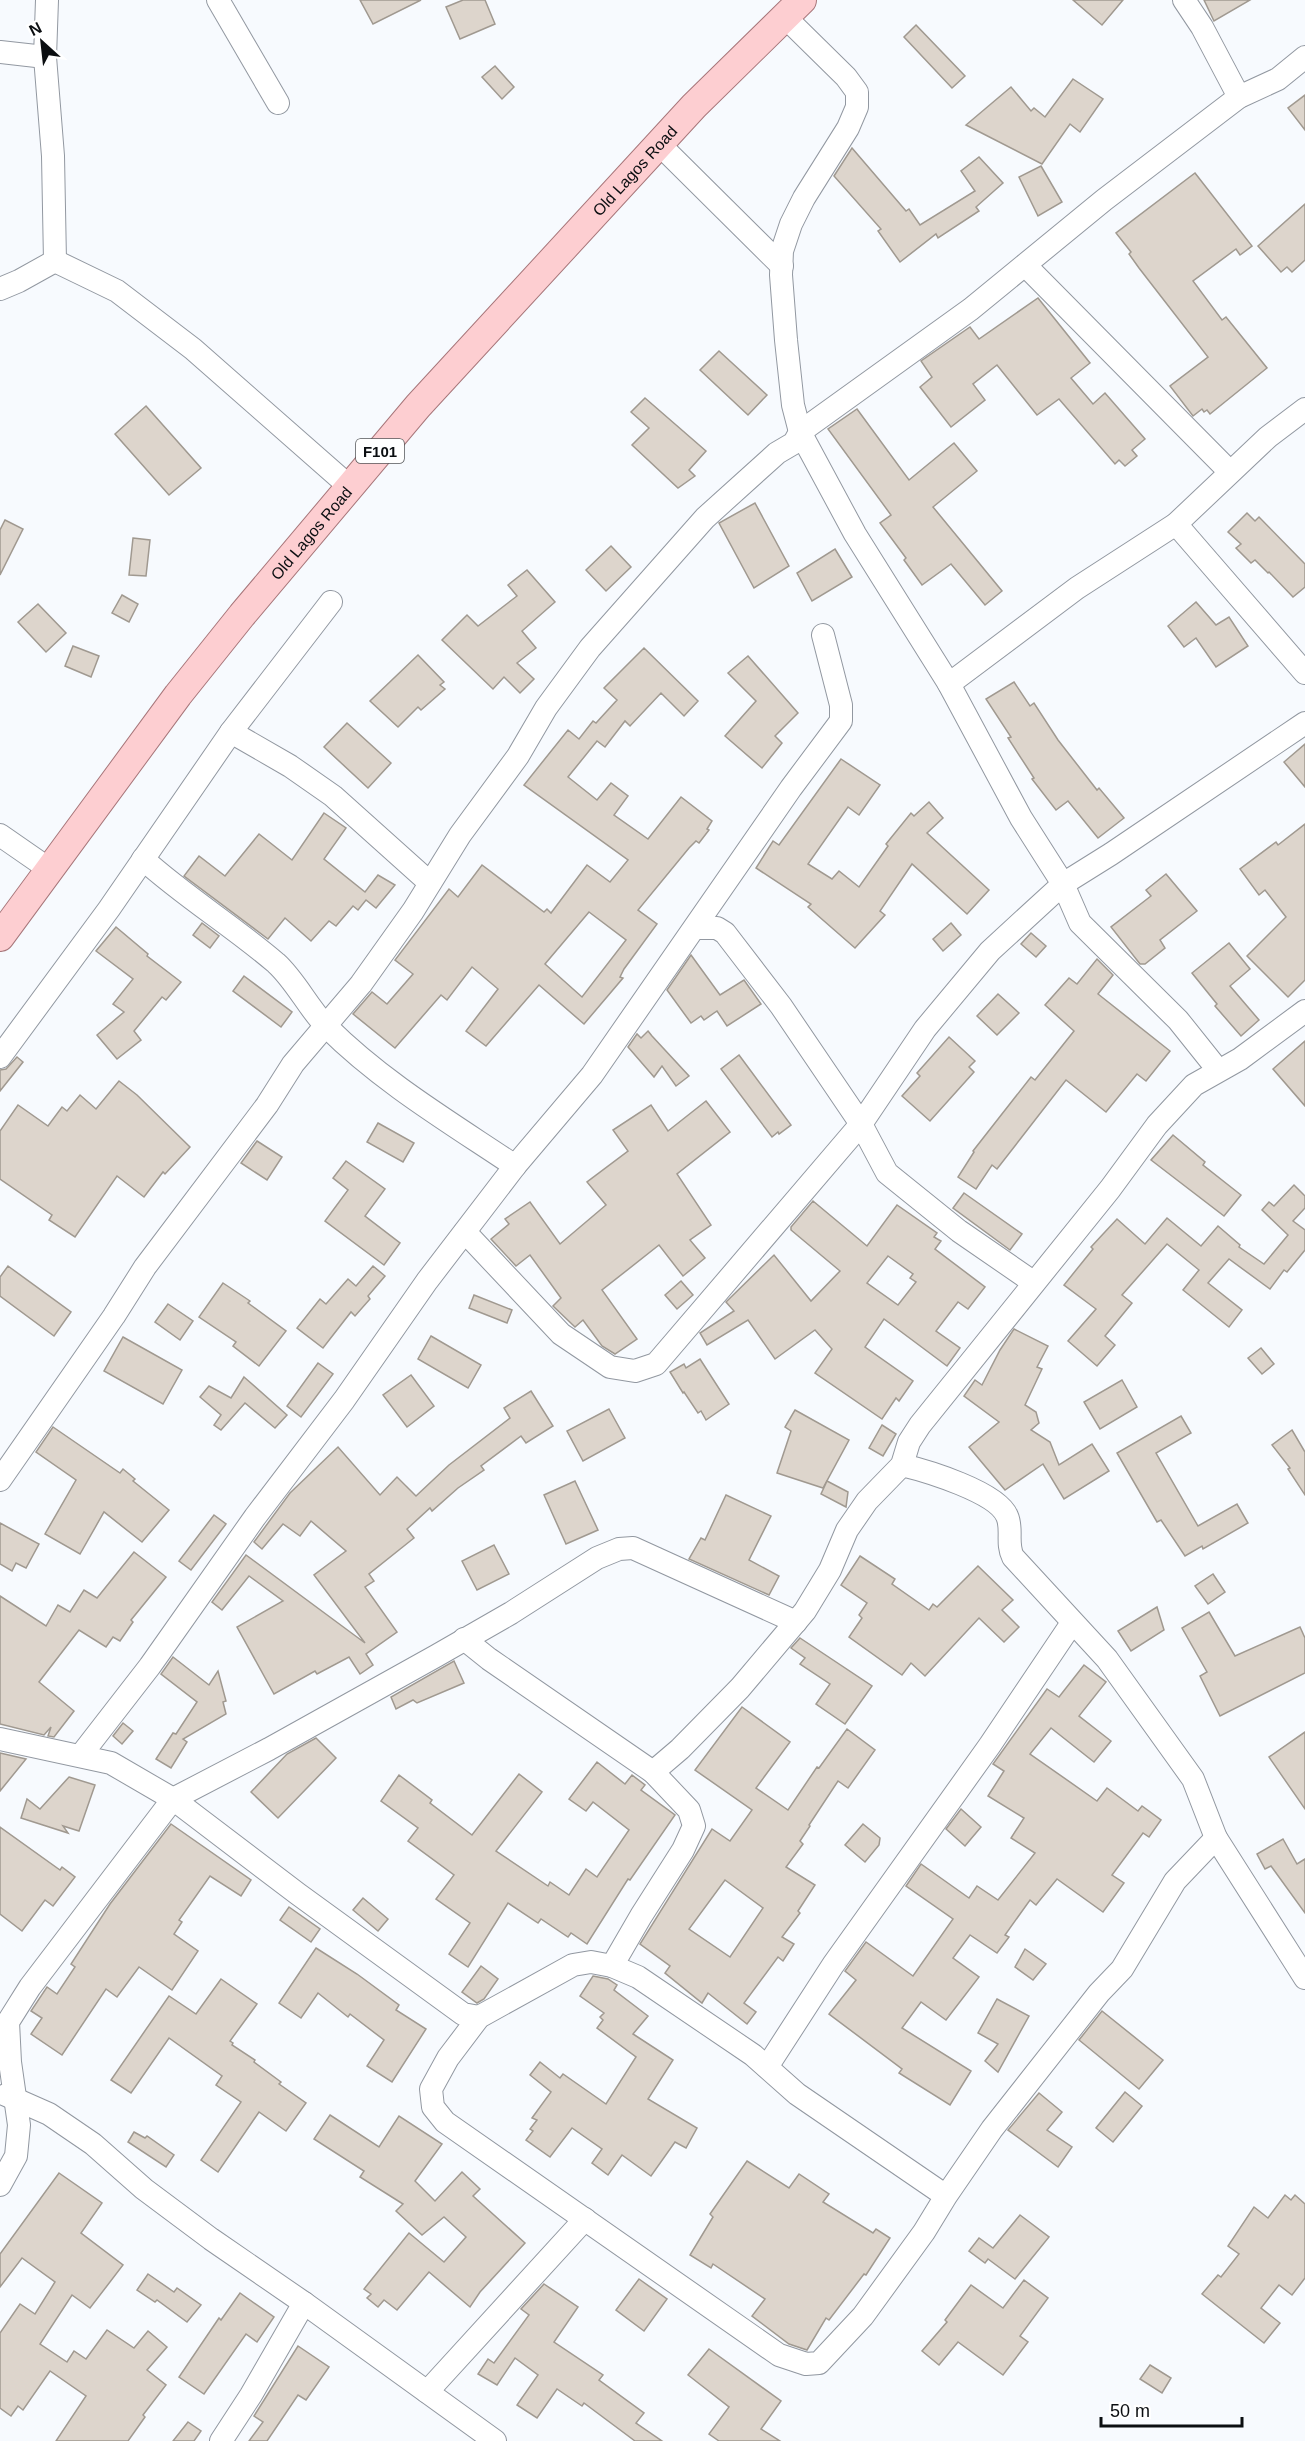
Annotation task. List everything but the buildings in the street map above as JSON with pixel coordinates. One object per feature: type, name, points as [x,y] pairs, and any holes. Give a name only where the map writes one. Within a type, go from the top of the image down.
[{"type":"main road","name":"Old Lagos Road","points":[[0,937],[185,686],[417,406],[694,106],[794,9]]},
{"type":"street","points":[[47,0],[45,57],[53,156],[55,261]]},
{"type":"street","points":[[218,0],[278,103]]},
{"type":"street","points":[[1184,0],[1202,27],[1239,97]]},
{"type":"street","points":[[794,9],[857,92],[857,107],[848,128],[804,198],[791,224],[782,251],[786,340],[793,405],[800,432],[855,534],[949,684],[1021,818],[1062,884],[1080,923],[1178,1020],[1218,1070]]},
{"type":"street","points":[[0,52],[45,57]]},
{"type":"street","points":[[0,1480],[114,1316],[145,1267],[267,1105],[293,1064],[361,984],[460,835],[518,756],[546,708],[590,648],[705,518],[762,465],[794,443],[800,432],[971,309],[1104,200],[1239,97],[1278,79],[1305,57]]},
{"type":"street","points":[[659,144],[782,266]]},
{"type":"street","points":[[0,289],[55,261]]},
{"type":"street","points":[[55,261],[117,291],[193,349],[350,487]]},
{"type":"street","points":[[1026,266],[1230,472]]},
{"type":"street","points":[[949,684],[1077,588],[1176,524],[1268,436],[1305,409]]},
{"type":"street","points":[[1176,524],[1305,673]]},
{"type":"street","points":[[0,1057],[109,909],[231,732],[331,603]]},
{"type":"street","points":[[81,1755],[150,1666],[249,1526],[344,1400],[427,1281],[515,1166],[592,1075],[791,789],[841,722],[841,705],[823,634]]},
{"type":"street","points":[[465,1232],[561,1334],[610,1366],[635,1371],[656,1364],[749,1252],[861,1124],[925,1029],[983,960],[1062,884],[1111,854],[1305,723]]},
{"type":"street","points":[[231,732],[290,766],[333,796],[430,883]]},
{"type":"street","points":[[0,835],[49,869]]},
{"type":"street","points":[[142,859],[173,887],[254,945],[279,966],[326,1027],[375,1069],[442,1118],[515,1166]]},
{"type":"street","points":[[696,928],[717,928],[725,933],[781,1006],[861,1124],[886,1173],[959,1231],[1033,1282]]},
{"type":"street","points":[[653,1772],[680,1749],[740,1688],[796,1622],[830,1570],[847,1530],[867,1501],[902,1465],[909,1442],[921,1425],[1033,1282],[1110,1189],[1156,1125],[1194,1085],[1240,1059],[1305,1011]]},
{"type":"street","points":[[902,1465],[952,1479],[998,1505],[1006,1514],[1009,1525],[1008,1547],[1013,1557],[1107,1659],[1193,1779],[1216,1838],[1305,1978]]},
{"type":"street","points":[[0,2185],[16,2156],[19,2125],[8,2096],[10,2062],[4,2023],[173,1799],[269,1749],[511,1613],[597,1558],[619,1549],[633,1548],[796,1622]]},
{"type":"street","points":[[767,2067],[833,1965],[990,1745],[1072,1623]]},
{"type":"street","points":[[464,1639],[489,1659],[653,1772],[689,1810],[694,1826],[683,1850],[612,1966]]},
{"type":"street","points":[[0,1739],[111,1763],[173,1799],[298,1894],[463,2014],[479,2017]]},
{"type":"street","points":[[945,2196],[797,2094],[753,2055],[638,1977],[612,1966],[591,1962],[573,1965],[479,2017],[448,2058],[431,2089],[433,2108],[445,2121],[750,2337],[779,2355],[806,2364],[819,2363],[863,2316],[924,2232],[945,2196],[992,2128],[1099,1993],[1122,1969],[1175,1881],[1216,1838]]},
{"type":"street","points":[[8,2096],[49,2114],[93,2144],[153,2196],[495,2441]]},
{"type":"street","points":[[427,2392],[585,2219]]},
{"type":"street","points":[[221,2441],[251,2395],[304,2303]]}]
